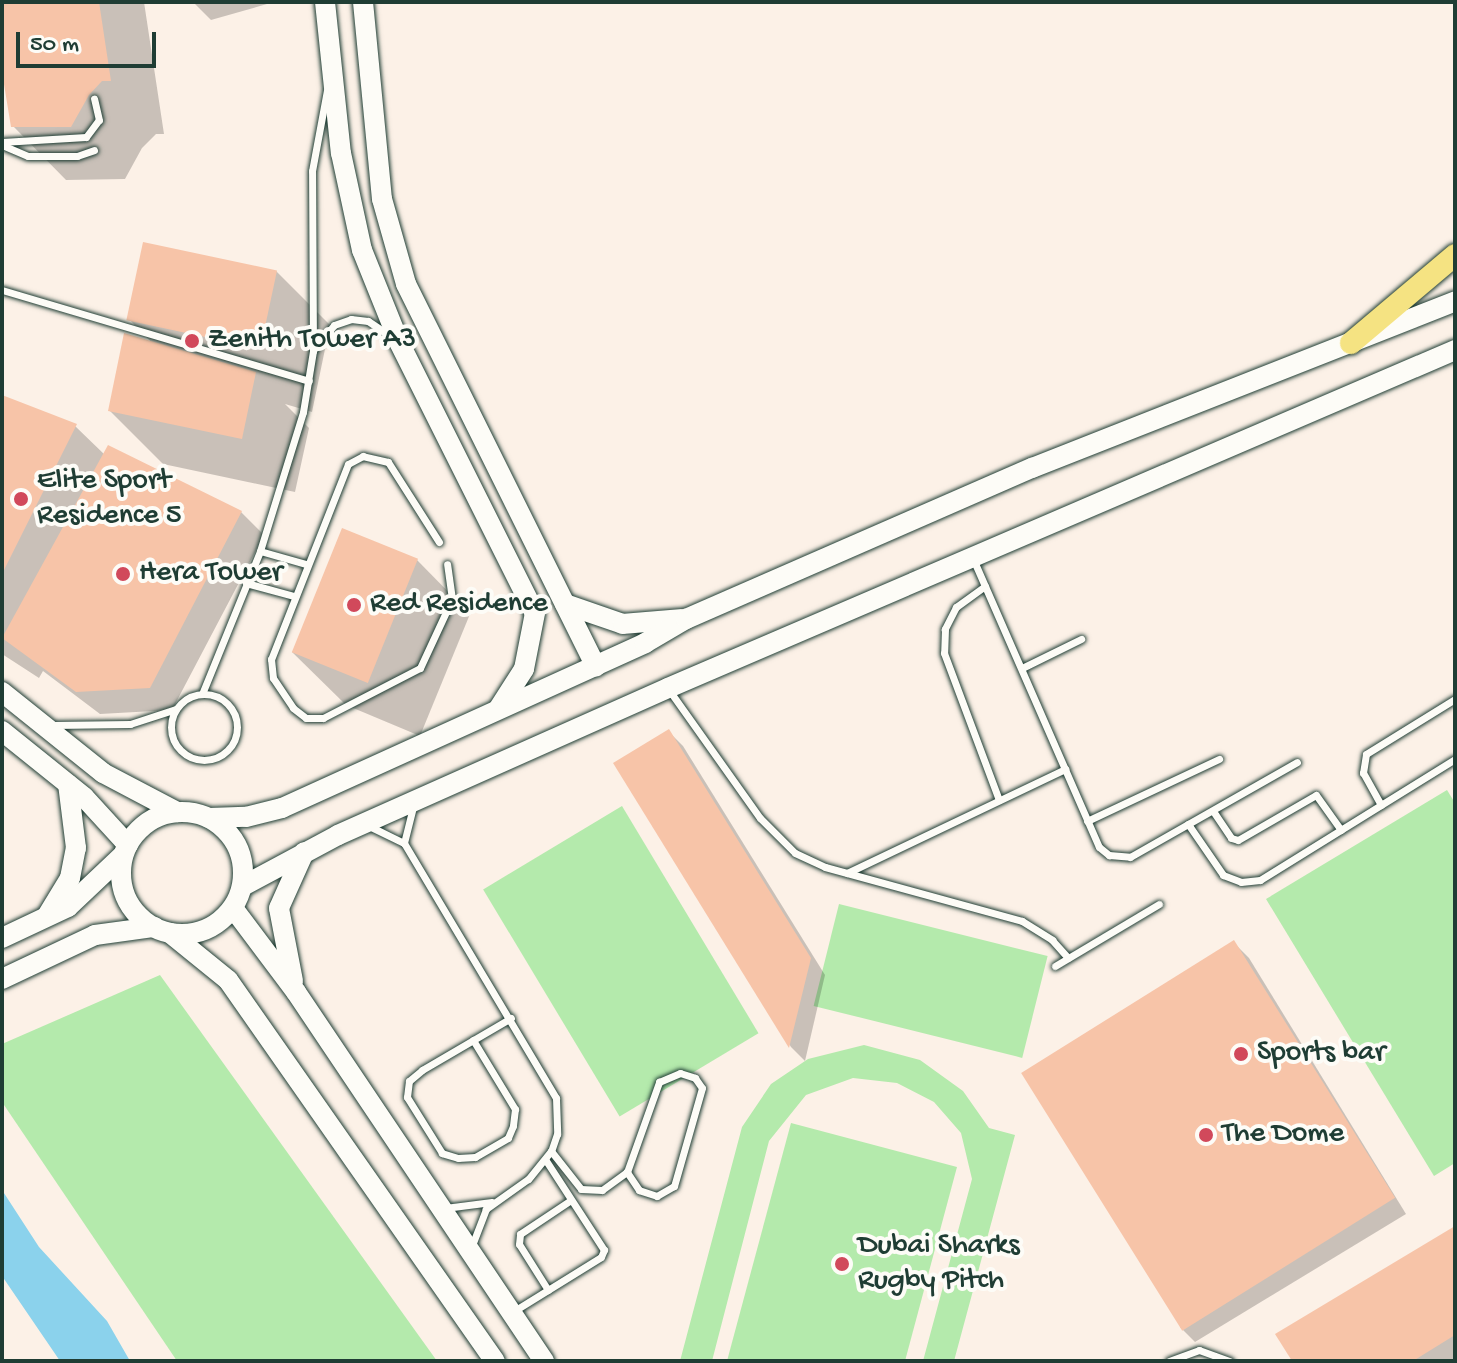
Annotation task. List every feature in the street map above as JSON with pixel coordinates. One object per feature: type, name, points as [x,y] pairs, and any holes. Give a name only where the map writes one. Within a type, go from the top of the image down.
[{"type":"main road","points":[[325,2],[349,202],[366,262],[399,342],[535,613],[524,669],[499,708]]},
{"type":"main road","points":[[363,2],[382,199],[406,284],[596,666]]},
{"type":"main road","points":[[1351,343],[1455,255]]},
{"type":"main road","points":[[2,692],[126,788],[177,812],[209,818],[246,817],[282,808],[596,666],[686,619],[1032,468],[1455,301]]},
{"type":"main road","points":[[243,886],[304,852],[668,688],[1455,350]]},
{"type":"main road","points":[[565,604],[623,624],[686,619]]},
{"type":"main road","points":[[2,731],[68,784],[126,850]]},
{"type":"main road","points":[[46,918],[70,878],[76,848],[68,784]]},
{"type":"main road","points":[[2,938],[46,918],[85,895],[148,822],[177,812]]},
{"type":"main road","points":[[2,979],[95,935],[162,930],[199,932],[233,908],[243,886],[237,846],[209,818]]},
{"type":"main road","points":[[126,850],[121,872],[129,904],[228,980],[495,1361]]},
{"type":"main road","points":[[296,992],[278,926],[279,908],[304,852]]},
{"type":"main road","points":[[233,908],[296,992],[544,1361]]},
{"type":"lane","points":[[41,723],[130,724],[176,709],[202,694],[260,551],[309,381],[313,351],[312,171],[332,69]]},
{"type":"lane","points":[[2,143],[86,137],[99,120],[94,99]]},
{"type":"lane","points":[[2,143],[28,156],[77,156],[94,150]]},
{"type":"lane","points":[[2,290],[309,381]]},
{"type":"lane","points":[[313,351],[334,325],[351,319],[368,321],[399,342]]},
{"type":"lane","points":[[439,542],[394,468],[380,458],[363,456],[343,471],[294,596],[271,669],[299,714],[323,718],[420,668],[452,599],[447,564]]},
{"type":"lane","points":[[260,551],[306,564]]},
{"type":"lane","points":[[973,559],[1099,847],[1123,858],[1297,762]]},
{"type":"lane","points":[[246,583],[294,596]]},
{"type":"lane","points":[[985,586],[956,607],[945,629],[944,653],[999,800]]},
{"type":"lane","points":[[1022,668],[1081,639]]},
{"type":"lane","points":[[668,688],[770,831],[809,861],[1022,921],[1052,940],[1068,958]]},
{"type":"lane","points":[[176,709],[171,729],[179,748],[196,759],[216,757],[232,744],[235,714],[221,699],[202,694]]},
{"type":"lane","points":[[1381,805],[1363,773],[1366,754],[1455,699]]},
{"type":"lane","points":[[1087,821],[1219,759]]},
{"type":"lane","points":[[1188,824],[1218,870],[1248,883],[1267,878],[1455,759]]},
{"type":"lane","points":[[847,873],[1065,769]]},
{"type":"lane","points":[[1213,811],[1231,838],[1238,840],[1316,795],[1341,830]]},
{"type":"lane","points":[[404,843],[416,801]]},
{"type":"lane","points":[[363,825],[404,843],[556,1098],[557,1134],[551,1151],[528,1179],[494,1201],[479,1218],[472,1251]]},
{"type":"lane","points":[[1055,966],[1159,904]]},
{"type":"lane","points":[[473,1040],[515,1109],[513,1126],[508,1138],[475,1157],[458,1158],[442,1153],[407,1097],[409,1081],[473,1040],[511,1018]]},
{"type":"lane","points":[[551,1151],[581,1189],[590,1192],[602,1190],[627,1172],[659,1082],[680,1073],[695,1078],[702,1088],[674,1186],[657,1196],[639,1190],[627,1172]]},
{"type":"lane","points":[[512,1312],[601,1257],[604,1250],[545,1159]]},
{"type":"lane","points":[[548,1290],[519,1244],[520,1234],[571,1200]]},
{"type":"lane","points":[[442,1207],[494,1201]]},
{"type":"lane","points":[[1169,1361],[1199,1350],[1230,1361]]},
{"type":"green space","points":[[1447,790],[1455,803],[1455,1163],[1434,1176],[1266,899]]},
{"type":"green space","points":[[622,806],[758,1033],[620,1117],[483,889]]},
{"type":"green space","points":[[839,904],[1048,956],[1022,1058],[814,1006]]},
{"type":"green space","points":[[160,975],[437,1361],[177,1361],[2,1102],[2,1044]]},
{"type":"green space","points":[[864,1045],[920,1060],[963,1091],[989,1128],[1015,1135],[954,1361],[923,1361],[972,1179],[961,1133],[934,1102],[897,1083],[853,1078],[806,1095],[769,1141],[712,1361],[680,1361],[742,1127],[771,1084],[808,1059]]},
{"type":"green space","name":"Dubai Sharks Rugby Pitch","points":[[791,1123],[957,1167],[905,1361],[727,1361]]},
{"type":"water","points":[[2,1190],[39,1247],[107,1321],[130,1361],[60,1361],[2,1276]]},
{"type":"building","points":[[2,2],[99,2],[111,81],[102,81],[89,95],[71,127],[11,127],[2,72]]},
{"type":"building","points":[[143,242],[277,270],[260,349],[126,320]]},
{"type":"building","points":[[124,333],[256,372],[242,439],[108,411]]},
{"type":"building","name":"Elite Sport Residence 5","points":[[2,395],[77,424],[2,574]]},
{"type":"building","name":"Hera Tower","points":[[108,445],[242,511],[150,688],[76,692],[2,638]]},
{"type":"building","name":"Red Residence","points":[[342,528],[418,559],[368,683],[292,652]]},
{"type":"building","points":[[669,729],[811,958],[789,1048],[613,763]]},
{"type":"building","name":"The Dome","points":[[1234,940],[1395,1198],[1182,1331],[1021,1073]]},
{"type":"building","points":[[1455,1226],[1455,1335],[1413,1361],[1292,1361],[1275,1334]]},
{"type":"place","name":"Zenith Tower A3","points":[[192,341]]},
{"type":"place","name":"Elite Sport Residence 5","points":[[21,499]]},
{"type":"place","name":"Hera Tower","points":[[123,574]]},
{"type":"place","name":"Red Residence","points":[[354,605]]},
{"type":"place","name":"Sports bar","points":[[1241,1054]]},
{"type":"place","name":"The Dome","points":[[1206,1135]]},
{"type":"place","name":"Dubai Sharks Rugby Pitch","points":[[842,1264]]}]
